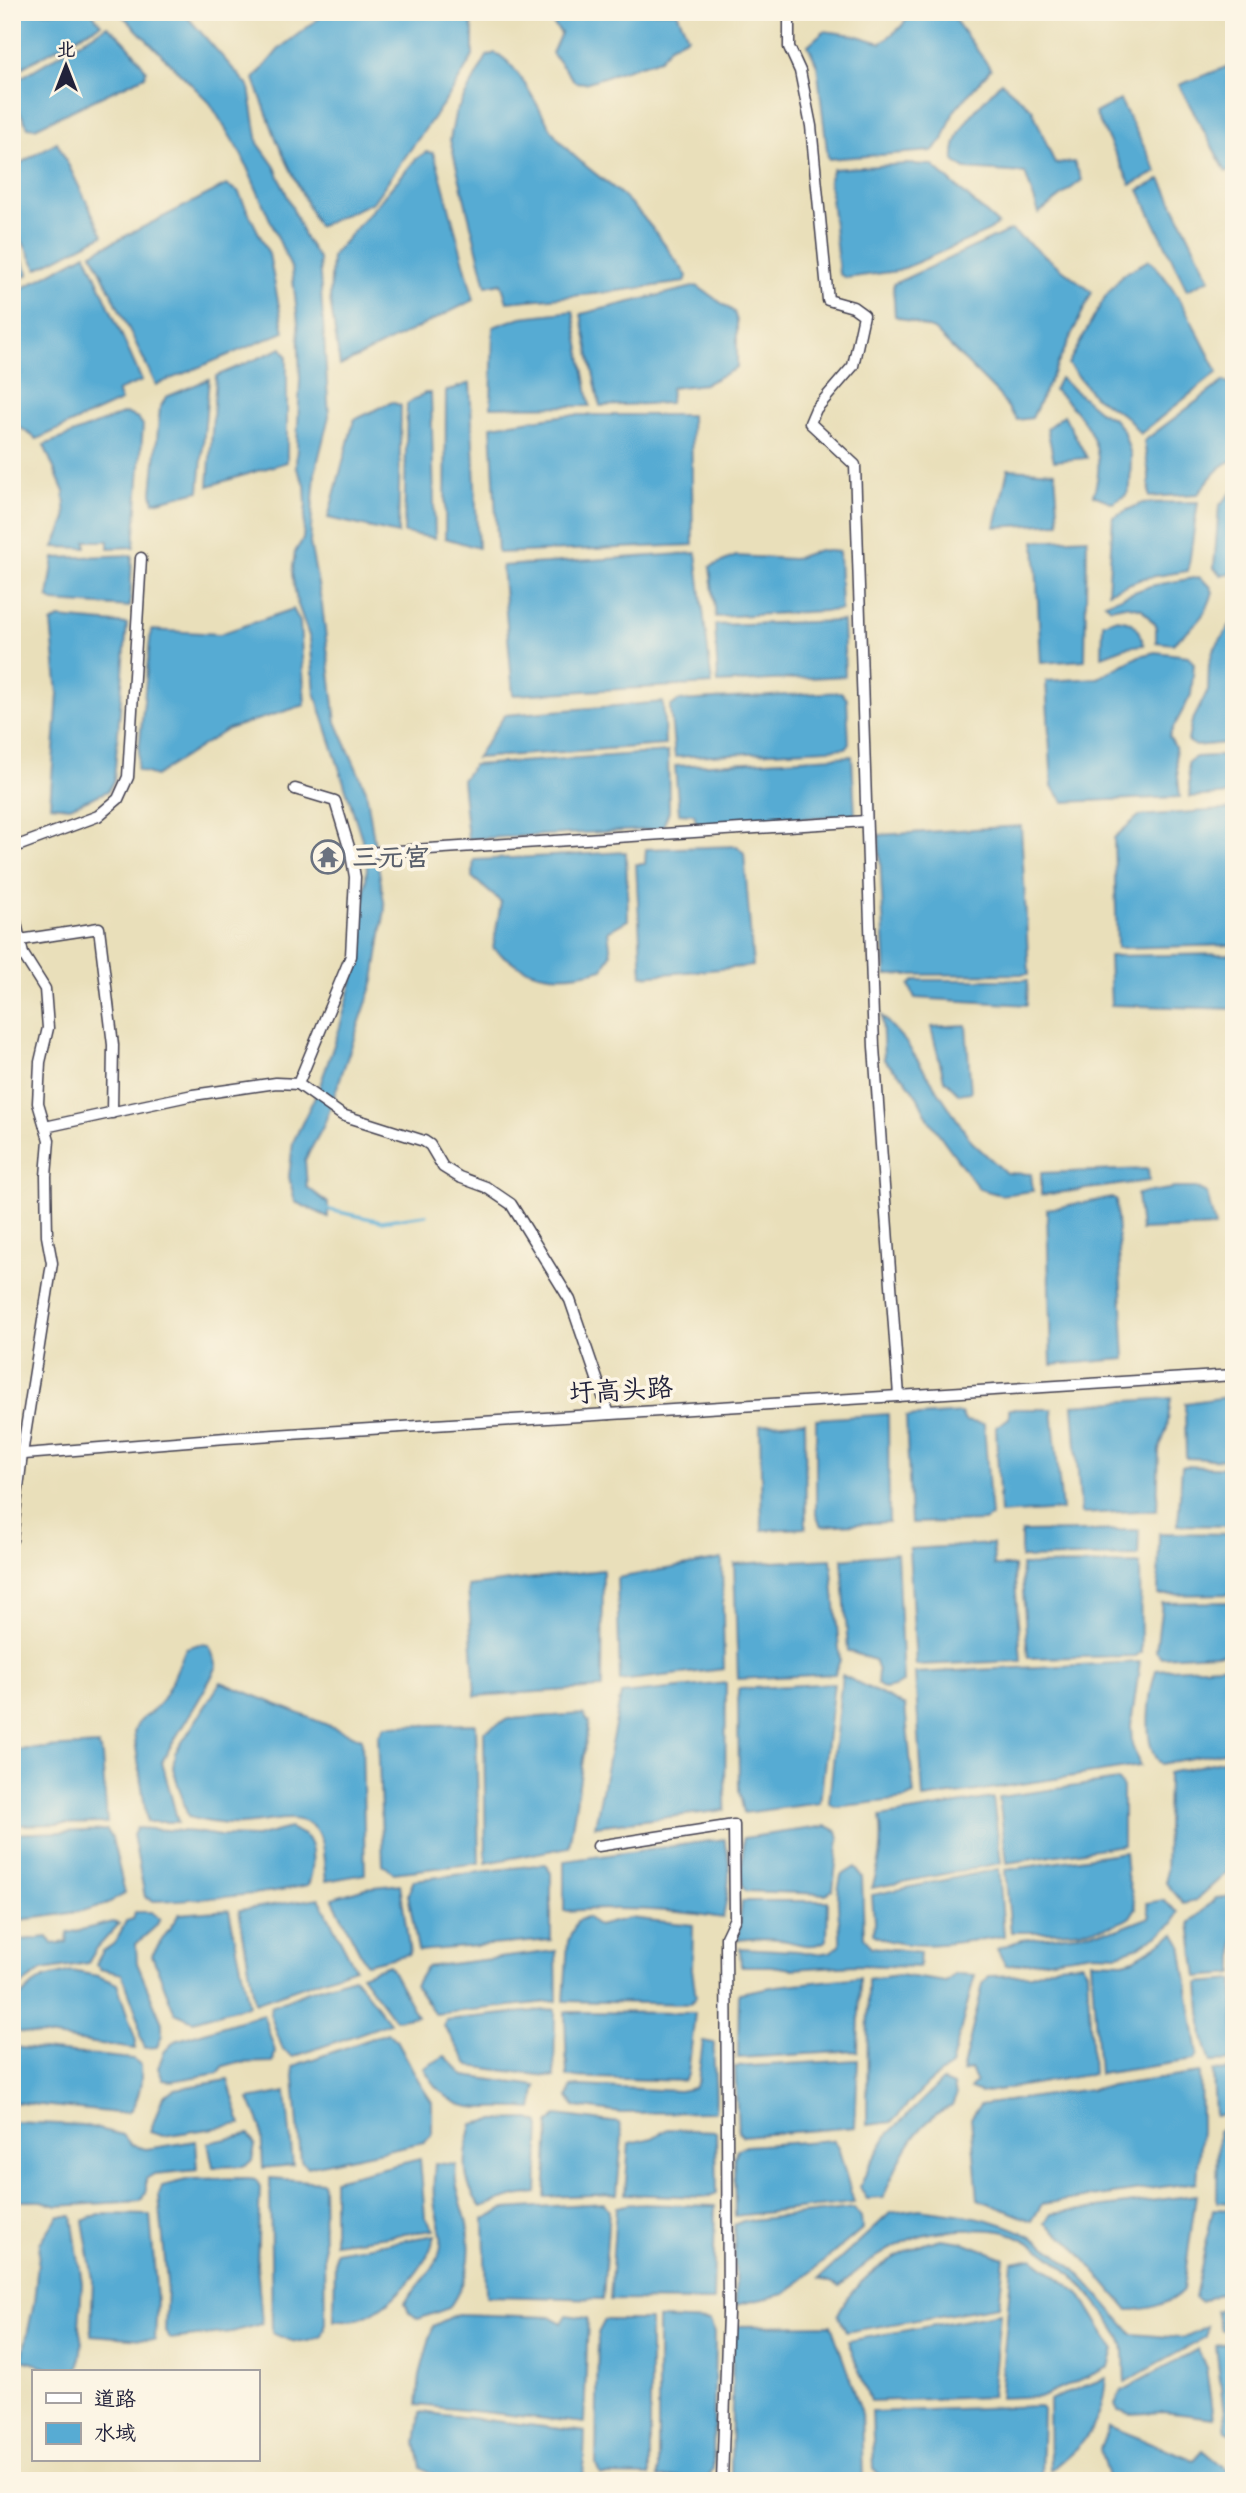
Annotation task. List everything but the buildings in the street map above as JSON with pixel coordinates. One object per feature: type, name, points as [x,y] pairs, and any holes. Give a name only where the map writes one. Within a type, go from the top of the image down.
[{"type":"street","points":[[789,12],[789,47],[800,71],[811,126],[828,300],[853,307],[864,315],[853,366],[817,409],[810,423],[855,465],[874,1047],[899,1396]]},
{"type":"street","points":[[12,848],[98,816],[118,799],[128,777],[141,558]]},
{"type":"street","points":[[295,789],[335,800],[356,853],[351,956],[298,1084]]},
{"type":"street","points":[[356,853],[866,821]]},
{"type":"street","points":[[12,905],[16,942],[46,989],[48,1028],[40,1062],[38,1103],[49,1140],[46,1176],[47,1236],[52,1263],[17,1455],[12,1540]]},
{"type":"street","points":[[16,942],[99,928],[113,1045],[112,1113]]},
{"type":"street","points":[[45,1127],[193,1095],[276,1083],[298,1084],[342,1115],[430,1145],[443,1167],[458,1177],[486,1187],[511,1203],[570,1300],[609,1414]]},
{"type":"street","name":"圩高头路","points":[[17,1455],[226,1438],[1234,1375]]},
{"type":"street","points":[[598,1846],[734,1825],[735,1918],[726,1937],[728,2313],[722,2481]]},
{"type":"water","points":[[12,12],[91,12],[101,24],[12,73]]},
{"type":"water","points":[[119,12],[183,12],[249,87],[258,143],[275,167],[305,238],[319,259],[329,416],[315,473],[310,543],[322,605],[336,722],[366,790],[385,908],[374,981],[324,1125],[305,1160],[307,1187],[328,1203],[328,1217],[295,1202],[289,1177],[293,1142],[319,1088],[358,961],[367,867],[362,839],[315,693],[310,639],[297,602],[292,574],[295,552],[303,539],[306,504],[305,485],[296,467],[300,379],[298,322],[292,270],[242,156],[210,103]]},
{"type":"water","points":[[327,12],[469,12],[473,56],[453,90],[373,202],[318,227],[277,141],[254,79],[279,49]]},
{"type":"water","points":[[542,12],[677,12],[688,37],[670,46],[660,59],[585,83],[575,82],[552,53],[561,33]]},
{"type":"water","points":[[911,12],[949,12],[991,69],[954,111],[943,140],[932,151],[828,159],[817,65],[808,45],[824,31],[854,35],[881,43],[901,27]]},
{"type":"water","points":[[107,26],[133,52],[146,70],[145,76],[35,128],[28,127],[12,98],[12,83]]},
{"type":"water","points":[[495,53],[512,66],[567,149],[623,196],[649,224],[687,276],[685,282],[507,302],[501,283],[486,286],[450,140],[455,114],[487,56]]},
{"type":"water","points":[[1234,64],[1234,171],[1226,172],[1179,85]]},
{"type":"water","points":[[1001,82],[1032,109],[1055,164],[1074,162],[1082,180],[1039,213],[1025,173],[965,169],[954,161],[957,138],[969,118]]},
{"type":"water","points":[[1120,100],[1157,172],[1131,185],[1095,113]]},
{"type":"water","points":[[57,142],[103,235],[37,269],[12,222],[12,168]]},
{"type":"water","points":[[426,152],[433,153],[438,166],[474,300],[340,366],[330,299],[332,256],[416,159]]},
{"type":"water","points":[[932,165],[998,224],[989,231],[898,271],[846,278],[839,274],[829,179],[833,169]]},
{"type":"water","points":[[1161,179],[1210,279],[1187,290],[1139,190]]},
{"type":"water","points":[[226,185],[238,191],[269,254],[284,332],[156,385],[92,253]]},
{"type":"water","points":[[1011,230],[1092,292],[1032,418],[1017,420],[998,394],[934,330],[895,316],[893,284]]},
{"type":"water","points":[[12,239],[29,274],[12,283]]},
{"type":"water","points":[[86,254],[142,381],[117,391],[121,401],[37,439],[12,422],[12,294]]},
{"type":"water","points":[[1149,260],[1178,297],[1218,372],[1140,434],[1128,418],[1094,396],[1068,364],[1105,297],[1122,275]]},
{"type":"water","points":[[697,286],[734,312],[737,321],[737,368],[705,384],[671,388],[670,403],[600,406],[581,314]]},
{"type":"water","points":[[573,311],[590,406],[491,407],[493,327],[521,317]]},
{"type":"water","points":[[282,348],[287,356],[287,462],[208,486],[216,376]]},
{"type":"water","points":[[1060,378],[1100,412],[1114,419],[1123,430],[1131,455],[1130,487],[1126,495],[1113,503],[1093,495],[1097,479],[1097,450],[1086,424],[1054,390]]},
{"type":"water","points":[[209,379],[199,491],[154,502],[152,493],[160,408],[166,397]]},
{"type":"water","points":[[1224,381],[1234,386],[1234,460],[1218,470],[1198,494],[1149,497],[1144,441]]},
{"type":"water","points":[[470,383],[478,548],[445,538],[446,391]]},
{"type":"water","points":[[425,393],[431,393],[435,538],[404,533],[407,404]]},
{"type":"water","points":[[392,402],[401,406],[398,534],[328,518],[354,420]]},
{"type":"water","points":[[125,413],[138,418],[143,425],[134,547],[108,548],[108,541],[86,541],[86,548],[54,547],[66,519],[64,492],[44,445]]},
{"type":"water","points":[[567,415],[691,415],[693,545],[498,553],[491,426]]},
{"type":"water","points":[[1064,415],[1087,458],[1054,461],[1047,428]]},
{"type":"water","points":[[1008,469],[1055,472],[1059,523],[995,527]]},
{"type":"water","points":[[1234,490],[1234,573],[1221,575],[1214,568],[1219,506]]},
{"type":"water","points":[[1198,502],[1188,571],[1144,578],[1108,592],[1113,517],[1142,503]]},
{"type":"water","points":[[1087,538],[1085,660],[1041,663],[1035,541]]},
{"type":"water","points":[[819,550],[839,552],[841,610],[716,617],[710,567],[736,556],[793,559]]},
{"type":"water","points":[[696,553],[712,684],[513,695],[502,566]]},
{"type":"water","points":[[132,555],[130,607],[54,602],[48,597],[54,558]]},
{"type":"water","points":[[1199,577],[1213,592],[1210,601],[1198,621],[1173,644],[1156,642],[1156,626],[1142,609],[1125,605],[1111,608],[1105,603],[1150,586]]},
{"type":"water","points":[[293,609],[300,622],[305,705],[228,729],[155,776],[137,770],[151,630],[220,634]]},
{"type":"water","points":[[59,618],[127,624],[114,781],[108,791],[70,807],[50,805],[58,694],[51,623]]},
{"type":"water","points":[[1115,619],[1135,626],[1144,645],[1126,647],[1102,656],[1103,623]]},
{"type":"water","points":[[1234,619],[1234,742],[1196,746],[1188,741],[1191,724],[1208,690],[1209,664],[1213,651]]},
{"type":"water","points":[[843,621],[845,676],[718,683],[715,625]]},
{"type":"water","points":[[1155,652],[1188,656],[1194,664],[1191,695],[1169,736],[1175,747],[1180,797],[1064,802],[1052,787],[1046,681],[1098,678],[1139,656]]},
{"type":"water","points":[[841,692],[847,699],[849,744],[846,748],[675,757],[670,707],[678,701]]},
{"type":"water","points":[[663,702],[665,745],[476,758],[505,715]]},
{"type":"water","points":[[668,752],[669,811],[662,829],[468,839],[462,780],[473,765]]},
{"type":"water","points":[[1234,755],[1234,794],[1190,797],[1188,762],[1196,757]]},
{"type":"water","points":[[852,756],[855,815],[697,825],[694,814],[679,813],[675,766]]},
{"type":"water","points":[[1234,809],[1234,945],[1117,948],[1114,838],[1139,816]]},
{"type":"water","points":[[1021,826],[1029,974],[886,975],[879,835]]},
{"type":"water","points":[[737,846],[744,853],[753,966],[642,976],[636,864],[645,864],[646,849]]},
{"type":"water","points":[[626,852],[628,920],[608,931],[611,954],[603,969],[572,975],[545,974],[519,966],[493,948],[501,902],[472,877],[474,860]]},
{"type":"water","points":[[1234,954],[1234,1009],[1111,1005],[1109,956]]},
{"type":"water","points":[[916,980],[1028,980],[1027,1005],[915,998],[909,985]]},
{"type":"water","points":[[882,1016],[905,1041],[972,1142],[1006,1173],[1031,1174],[1033,1191],[1001,1195],[979,1189],[929,1120],[905,1079],[884,1060]]},
{"type":"water","points":[[966,1025],[971,1092],[959,1094],[944,1079],[931,1027]]},
{"type":"water","points":[[1148,1169],[1149,1181],[1041,1195],[1041,1173]]},
{"type":"water","points":[[1175,1188],[1196,1188],[1207,1193],[1215,1227],[1141,1230],[1137,1194]]},
{"type":"water","points":[[1116,1199],[1125,1359],[1051,1365],[1047,1209]]},
{"type":"water","points":[[1234,1396],[1234,1460],[1186,1458],[1185,1403]]},
{"type":"water","points":[[1171,1398],[1167,1428],[1159,1450],[1157,1510],[1081,1514],[1073,1405]]},
{"type":"water","points":[[1009,1409],[1052,1409],[1062,1510],[1000,1514],[996,1427],[1009,1418]]},
{"type":"water","points":[[961,1413],[965,1421],[984,1424],[991,1517],[984,1521],[911,1523],[906,1417]]},
{"type":"water","points":[[888,1414],[889,1522],[821,1526],[816,1515],[816,1419]]},
{"type":"water","points":[[805,1421],[806,1528],[762,1530],[760,1425]]},
{"type":"water","points":[[1182,1466],[1234,1468],[1234,1526],[1178,1525]]},
{"type":"water","points":[[1139,1530],[1138,1556],[1021,1558],[1021,1532]]},
{"type":"water","points":[[1159,1533],[1234,1534],[1234,1594],[1158,1595]]},
{"type":"water","points":[[993,1544],[994,1566],[1014,1566],[1021,1661],[916,1665],[909,1549]]},
{"type":"water","points":[[897,1553],[903,1682],[884,1689],[877,1684],[878,1671],[874,1660],[848,1651],[842,1559]]},
{"type":"water","points":[[722,1559],[724,1669],[620,1681],[617,1578]]},
{"type":"water","points":[[831,1559],[840,1660],[835,1674],[738,1679],[734,1564]]},
{"type":"water","points":[[1140,1564],[1141,1652],[1136,1656],[1028,1658],[1021,1565]]},
{"type":"water","points":[[603,1570],[602,1688],[475,1696],[468,1586]]},
{"type":"water","points":[[1234,1602],[1234,1653],[1161,1657],[1156,1651],[1162,1603]]},
{"type":"water","points":[[199,1644],[209,1645],[217,1666],[162,1762],[178,1822],[147,1822],[134,1733],[141,1719],[155,1708],[163,1697],[186,1648]]},
{"type":"water","points":[[1140,1662],[1131,1725],[1132,1745],[1140,1766],[923,1799],[915,1673]]},
{"type":"water","points":[[1234,1665],[1234,1750],[1161,1764],[1151,1746],[1148,1719],[1156,1670]]},
{"type":"water","points":[[842,1675],[905,1706],[914,1795],[905,1799],[835,1807],[829,1803]]},
{"type":"water","points":[[221,1682],[362,1739],[365,1874],[326,1881],[320,1837],[311,1825],[303,1821],[283,1819],[228,1824],[188,1817],[173,1768],[175,1753]]},
{"type":"water","points":[[726,1683],[725,1810],[595,1826],[621,1694]]},
{"type":"water","points":[[834,1683],[820,1803],[744,1813],[739,1791],[738,1689]]},
{"type":"water","points":[[583,1714],[589,1722],[569,1847],[486,1863],[484,1731],[508,1719]]},
{"type":"water","points":[[476,1724],[479,1863],[393,1873],[383,1864],[378,1736],[385,1726]]},
{"type":"water","points":[[98,1745],[102,1756],[107,1823],[12,1825],[12,1750]]},
{"type":"water","points":[[1234,1758],[1234,1866],[1196,1900],[1183,1903],[1166,1883],[1168,1773]]},
{"type":"water","points":[[1118,1780],[1123,1788],[1123,1845],[1007,1863],[999,1797]]},
{"type":"water","points":[[993,1798],[1001,1863],[872,1888],[882,1836],[880,1817]]},
{"type":"water","points":[[827,1826],[837,1831],[839,1838],[833,1890],[826,1894],[746,1891],[742,1886],[743,1838]]},
{"type":"water","points":[[137,1828],[256,1837],[289,1828],[305,1836],[311,1846],[310,1880],[308,1885],[270,1892],[153,1901],[145,1897],[133,1835]]},
{"type":"water","points":[[107,1830],[112,1838],[125,1893],[87,1910],[12,1921],[12,1834]]},
{"type":"water","points":[[724,1839],[729,1868],[723,1918],[644,1910],[564,1911],[564,1861]]},
{"type":"water","points":[[1125,1852],[1127,1876],[1136,1908],[1130,1917],[1106,1927],[1055,1932],[1011,1932],[1005,1870]]},
{"type":"water","points":[[545,1864],[551,1873],[551,1940],[418,1951],[408,1894],[414,1880]]},
{"type":"water","points":[[855,1867],[862,1877],[864,1937],[871,1947],[920,1952],[919,1967],[855,1965],[792,1969],[741,1966],[740,1948],[816,1954],[830,1952],[840,1945],[839,1885],[841,1876]]},
{"type":"water","points":[[999,1869],[1004,1936],[919,1945],[886,1940],[873,1934],[872,1895]]},
{"type":"water","points":[[400,1884],[410,1954],[366,1964],[332,1898],[366,1888]]},
{"type":"water","points":[[1234,1896],[1234,1974],[1197,1977],[1190,1923],[1216,1898]]},
{"type":"water","points":[[319,1898],[355,1968],[255,2003],[239,1910]]},
{"type":"water","points":[[1163,1900],[1178,1912],[1174,1923],[1136,1948],[1118,1954],[1093,1953],[1006,1966],[997,1949],[1021,1940],[1119,1929],[1150,1917],[1147,1903]]},
{"type":"water","points":[[742,1901],[828,1901],[827,1940],[815,1945],[803,1945],[773,1938],[738,1940]]},
{"type":"water","points":[[229,1910],[249,2005],[193,2021],[175,2013],[152,1955],[179,1914]]},
{"type":"water","points":[[135,1912],[151,1912],[160,1919],[136,1944],[137,1963],[162,2023],[162,2035],[157,2047],[145,2048],[140,2036],[138,2017],[122,1974],[100,1969],[96,1964],[103,1951],[115,1943],[126,1921],[133,1919]]},
{"type":"water","points":[[587,1917],[598,1926],[629,1918],[693,1925],[692,1969],[696,1997],[690,2004],[564,2001],[568,1941],[577,1921]]},
{"type":"water","points":[[113,1922],[119,1924],[97,1948],[88,1963],[43,1970],[12,1992],[12,1941],[48,1937],[52,1944],[67,1942],[68,1933]]},
{"type":"water","points":[[1175,1934],[1181,1944],[1198,2054],[1194,2060],[1099,2074],[1091,1961],[1123,1962],[1134,1959]]},
{"type":"water","points":[[556,1951],[557,2001],[435,2014],[415,1985],[426,1967]]},
{"type":"water","points":[[1082,1963],[1087,1971],[1093,2074],[981,2093],[970,2089],[976,2081],[971,2069],[962,2072],[983,1984],[989,1976],[1031,1975],[1057,1965]]},
{"type":"water","points":[[389,1965],[417,2016],[395,2020],[361,1975]]},
{"type":"water","points":[[71,1971],[98,1976],[117,1984],[136,2041],[135,2049],[12,2031],[12,2005],[44,1978]]},
{"type":"water","points":[[955,1974],[975,1975],[951,2066],[927,2085],[892,2122],[867,2125],[868,1979],[899,1975],[946,1982]]},
{"type":"water","points":[[354,1977],[390,2023],[293,2057],[283,2050],[270,2014],[271,2006]]},
{"type":"water","points":[[860,1977],[858,2051],[738,2058],[739,1993]]},
{"type":"water","points":[[1234,1980],[1234,2061],[1211,2062],[1203,2037],[1199,1983]]},
{"type":"water","points":[[555,2009],[554,2077],[469,2066],[444,2026],[446,2020]]},
{"type":"water","points":[[565,2012],[695,2013],[688,2075],[684,2081],[567,2077]]},
{"type":"water","points":[[263,2014],[275,2051],[273,2062],[235,2063],[224,2066],[218,2073],[172,2081],[163,2080],[158,2068],[164,2052],[175,2041]]},
{"type":"water","points":[[387,2033],[397,2040],[432,2102],[432,2135],[424,2142],[307,2167],[301,2161],[293,2066]]},
{"type":"water","points":[[703,2041],[714,2043],[715,2112],[621,2113],[576,2107],[568,2098],[571,2087],[580,2086],[679,2091],[694,2088],[698,2081]]},
{"type":"water","points":[[12,2047],[133,2059],[141,2065],[141,2083],[136,2101],[129,2112],[118,2113],[12,2102]]},
{"type":"water","points":[[445,2056],[465,2076],[537,2086],[532,2109],[484,2108],[458,2104],[435,2085],[424,2068]]},
{"type":"water","points":[[858,2060],[855,2127],[743,2136],[738,2131],[735,2067]]},
{"type":"water","points":[[1234,2070],[1234,2115],[1215,2116],[1213,2071]]},
{"type":"water","points":[[1200,2073],[1201,2130],[1197,2182],[1042,2204],[1032,2221],[978,2199],[971,2118],[980,2105]]},
{"type":"water","points":[[228,2080],[241,2124],[163,2136],[150,2132],[163,2096],[175,2089]]},
{"type":"water","points":[[942,2081],[954,2086],[956,2096],[952,2106],[938,2113],[917,2133],[902,2157],[883,2198],[867,2199],[860,2187],[888,2134]]},
{"type":"water","points":[[286,2092],[293,2165],[263,2168],[261,2127],[249,2099]]},
{"type":"water","points":[[557,2115],[619,2123],[622,2136],[617,2194],[545,2197],[549,2124]]},
{"type":"water","points":[[530,2119],[540,2123],[537,2193],[515,2196],[481,2207],[474,2197],[467,2177],[467,2146],[472,2124],[493,2120]]},
{"type":"water","points":[[12,2122],[82,2125],[123,2135],[131,2145],[146,2149],[196,2141],[198,2170],[154,2174],[146,2179],[146,2190],[141,2201],[57,2206],[42,2201],[12,2201]]},
{"type":"water","points":[[1225,2126],[1234,2126],[1234,2203],[1217,2202],[1218,2131]]},
{"type":"water","points":[[668,2129],[716,2131],[717,2193],[707,2197],[625,2194],[629,2143],[652,2138]]},
{"type":"water","points":[[249,2134],[255,2146],[252,2161],[243,2166],[213,2167],[208,2143]]},
{"type":"water","points":[[833,2140],[838,2147],[854,2203],[735,2216],[734,2158],[738,2149],[746,2146]]},
{"type":"water","points":[[420,2159],[425,2217],[434,2230],[334,2243],[334,2180]]},
{"type":"water","points":[[435,2163],[456,2165],[457,2188],[469,2236],[469,2258],[460,2288],[449,2308],[418,2319],[409,2312],[405,2303],[433,2267],[439,2254],[441,2242],[434,2196]]},
{"type":"water","points":[[270,2178],[323,2182],[325,2327],[322,2336],[308,2341],[292,2341],[272,2333]]},
{"type":"water","points":[[190,2179],[256,2179],[260,2187],[257,2264],[262,2324],[232,2332],[170,2339],[165,2332],[167,2283],[159,2195],[162,2186]]},
{"type":"water","points":[[1196,2195],[1183,2290],[1164,2303],[1150,2308],[1128,2310],[1071,2243],[1045,2223],[1051,2214]]},
{"type":"water","points":[[604,2203],[609,2210],[603,2299],[486,2296],[484,2219],[504,2209]]},
{"type":"water","points":[[631,2204],[715,2206],[713,2301],[610,2300],[616,2207]]},
{"type":"water","points":[[854,2208],[861,2217],[862,2229],[785,2294],[736,2305],[734,2225],[743,2221]]},
{"type":"water","points":[[920,2209],[986,2219],[1038,2241],[1072,2267],[1132,2334],[1183,2338],[1207,2326],[1206,2337],[1125,2382],[1124,2348],[1120,2338],[1109,2319],[1083,2287],[1064,2268],[1029,2242],[997,2230],[961,2230],[925,2235],[886,2251],[840,2286],[820,2278],[890,2213]]},
{"type":"water","points":[[1213,2209],[1234,2210],[1234,2286],[1201,2302],[1195,2297]]},
{"type":"water","points":[[98,2214],[150,2215],[157,2300],[155,2340],[91,2335],[93,2279],[83,2221]]},
{"type":"water","points":[[58,2216],[72,2216],[82,2283],[79,2327],[82,2343],[77,2370],[58,2370],[22,2360],[34,2302],[40,2243]]},
{"type":"water","points":[[435,2235],[425,2260],[396,2295],[373,2313],[361,2318],[334,2321],[335,2252]]},
{"type":"water","points":[[941,2239],[963,2242],[1004,2258],[999,2306],[846,2332],[838,2314],[846,2300],[868,2276],[895,2257]]},
{"type":"water","points":[[1033,2258],[1080,2294],[1114,2349],[1109,2367],[1044,2396],[1000,2398],[1012,2262]]},
{"type":"water","points":[[1234,2307],[1234,2331],[1221,2330],[1216,2311]]},
{"type":"water","points":[[1000,2313],[992,2397],[870,2401],[848,2341]]},
{"type":"water","points":[[457,2314],[551,2317],[562,2323],[567,2315],[588,2318],[584,2423],[417,2405],[420,2375],[433,2326]]},
{"type":"water","points":[[658,2319],[710,2321],[715,2333],[713,2469],[708,2477],[658,2478]]},
{"type":"water","points":[[605,2320],[650,2320],[650,2476],[600,2475],[596,2465],[598,2333]]},
{"type":"water","points":[[831,2325],[861,2410],[863,2478],[731,2474],[733,2326]]},
{"type":"water","points":[[1234,2344],[1234,2435],[1226,2431],[1216,2346]]},
{"type":"water","points":[[1198,2349],[1206,2368],[1213,2418],[1164,2412],[1131,2414],[1118,2411],[1115,2404],[1121,2391]]},
{"type":"water","points":[[1106,2378],[1100,2410],[1090,2432],[1050,2471],[1049,2400]]},
{"type":"water","points":[[1038,2406],[1043,2410],[1041,2477],[1037,2481],[890,2481],[881,2477],[874,2469],[872,2412]]},
{"type":"water","points":[[420,2412],[585,2432],[583,2481],[443,2481],[421,2467],[416,2443]]},
{"type":"water","points":[[1109,2426],[1194,2460],[1203,2450],[1231,2473],[1234,2481],[1109,2481],[1100,2449]]},
{"type":"waterway","points":[[325,1209],[381,1221],[426,1215]]},
{"type":"place","name":"三元宫","points":[[328,857]]}]
